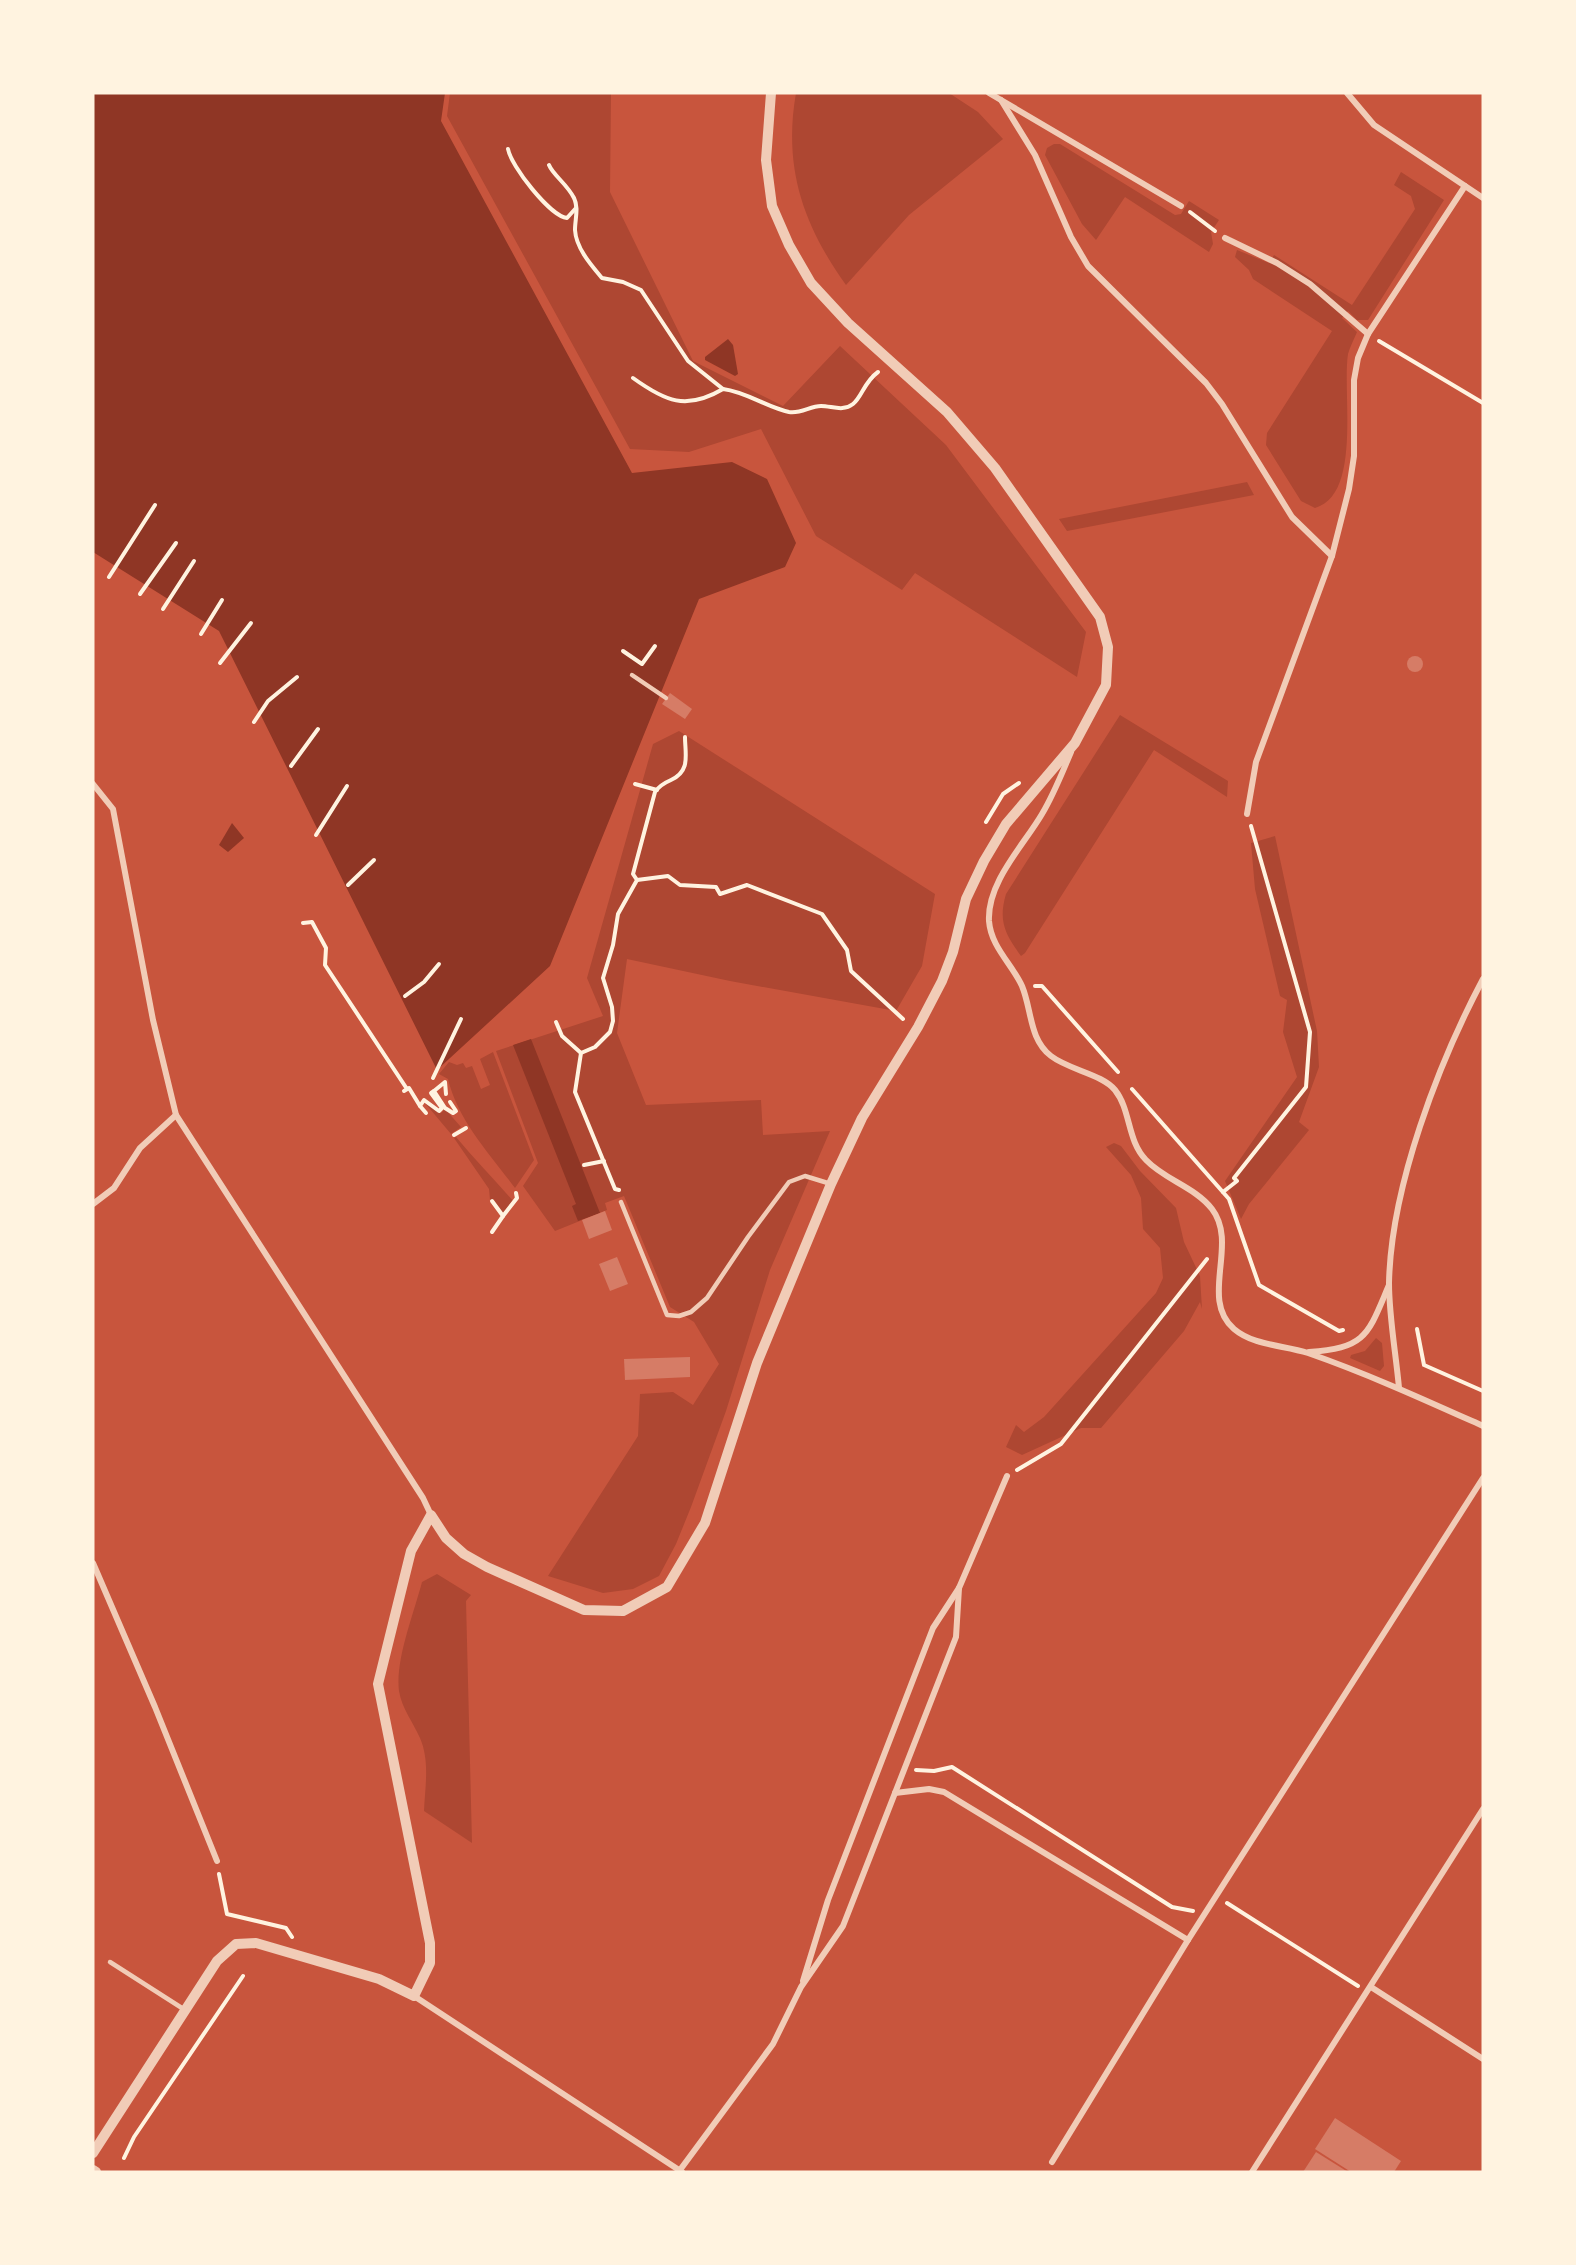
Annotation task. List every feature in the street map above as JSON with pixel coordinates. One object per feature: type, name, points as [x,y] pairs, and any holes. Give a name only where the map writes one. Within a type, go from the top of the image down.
[{"type":"street","points":[[771,93],[766,160],[772,206],[789,245],[811,283],[848,322],[947,412],[995,468],[1100,617],[1108,647],[1106,685],[1075,743],[1048,804],[1002,878],[991,906],[989,921],[992,937],[1021,986],[1040,1045],[1059,1062],[1104,1081],[1114,1088],[1120,1098],[1138,1152],[1157,1170],[1203,1200],[1219,1221],[1224,1237],[1220,1286],[1224,1316],[1233,1328],[1246,1337],[1305,1352],[1399,1388],[1483,1426]]},
{"type":"street","points":[[989,93],[1181,206]]},
{"type":"street","points":[[1347,93],[1374,125],[1483,198]]},
{"type":"street","points":[[1000,100],[1035,155],[1071,237],[1088,266],[1206,383],[1229,414],[1292,518],[1332,556]]},
{"type":"street","points":[[1248,814],[1256,762],[1332,556],[1349,489],[1354,456],[1354,380],[1358,358],[1368,334],[1465,186]]},
{"type":"street","points":[[1225,238],[1277,263],[1310,284],[1368,334]]},
{"type":"street","points":[[93,784],[112,810],[153,1020],[176,1115],[423,1498],[431,1515],[446,1538],[472,1558],[584,1610],[623,1611],[667,1587],[705,1523],[757,1363],[831,1184],[862,1118],[918,1027],[942,981],[953,952],[966,899],[984,861],[1013,816],[1075,743]]},
{"type":"street","points":[[1399,1388],[1389,1285],[1397,1219],[1412,1156],[1438,1081],[1483,980]]},
{"type":"street","points":[[93,1204],[114,1188],[140,1148],[176,1115]]},
{"type":"street","points":[[1305,1352],[1331,1350],[1357,1342],[1368,1332],[1389,1285]]},
{"type":"street","points":[[801,1988],[828,1900],[933,1628],[959,1588],[1007,1476]]},
{"type":"street","points":[[1052,2162],[1216,1896],[1483,1478]]},
{"type":"street","points":[[414,1996],[430,1963],[430,1943],[378,1684],[411,1551],[431,1515]]},
{"type":"street","points":[[93,1563],[155,1707],[216,1861]]},
{"type":"street","points":[[93,2152],[217,1961],[236,1944],[256,1943],[379,1979],[414,1996],[681,2171],[773,2044],[801,1988],[843,1926],[956,1637],[959,1588]]},
{"type":"street","points":[[896,1793],[929,1789],[944,1792],[1188,1941]]},
{"type":"street","points":[[1252,2172],[1483,1809]]},
{"type":"street","points":[[1371,1987],[1483,2059]]},
{"type":"lane","points":[[632,675],[666,698]]},
{"type":"lane","points":[[621,1202],[667,1315],[679,1316],[691,1312],[707,1298],[747,1237],[789,1182],[805,1176],[831,1184]]},
{"type":"lane","points":[[110,1962],[185,2010]]},
{"type":"path","points":[[508,149],[509,156],[530,186],[554,213],[567,218],[576,207]]},
{"type":"path","points":[[549,165],[554,174],[568,186],[576,207],[576,236],[591,265],[602,278],[623,282],[641,290],[688,362],[723,389],[742,393],[791,412],[803,412],[818,405],[844,408],[854,403],[865,382],[876,373]]},
{"type":"path","points":[[1181,206],[1225,238]]},
{"type":"path","points":[[1368,334],[1483,403]]},
{"type":"path","points":[[633,378],[656,394],[676,402],[711,396],[723,389]]},
{"type":"path","points":[[109,577],[155,505]]},
{"type":"path","points":[[140,594],[176,543]]},
{"type":"path","points":[[163,609],[194,561]]},
{"type":"path","points":[[201,634],[222,600]]},
{"type":"path","points":[[220,663],[252,623]]},
{"type":"path","points":[[623,651],[642,664],[655,646]]},
{"type":"path","points":[[254,722],[268,701],[297,677]]},
{"type":"path","points":[[291,765],[318,729]]},
{"type":"path","points":[[637,880],[633,874],[636,858],[646,834],[657,790],[677,778],[683,770],[687,753],[685,737]]},
{"type":"path","points":[[635,784],[657,790]]},
{"type":"path","points":[[316,835],[347,786]]},
{"type":"path","points":[[1223,1192],[1237,1181],[1234,1178],[1306,1087],[1310,1032],[1248,814]]},
{"type":"path","points":[[348,885],[374,860]]},
{"type":"path","points":[[637,880],[668,876],[680,885],[716,887],[720,894],[747,885],[822,914],[847,950],[851,971],[903,1019]]},
{"type":"path","points":[[581,1053],[595,1047],[610,1032],[613,1021],[612,1007],[603,978],[618,914],[637,880]]},
{"type":"path","points":[[303,923],[312,922],[326,948],[325,965],[406,1090],[409,1088],[426,1113]]},
{"type":"path","points":[[405,996],[424,982],[439,964]]},
{"type":"path","points":[[1021,986],[1042,986],[1121,1076]]},
{"type":"path","points":[[433,1078],[461,1019]]},
{"type":"path","points":[[556,1022],[562,1036],[581,1053]]},
{"type":"path","points":[[581,1053],[575,1092],[615,1189],[625,1193]]},
{"type":"path","points":[[420,1106],[424,1100],[440,1111],[442,1108],[431,1093],[445,1082],[446,1094]]},
{"type":"path","points":[[1129,1084],[1229,1199],[1259,1285],[1339,1331],[1349,1328]]},
{"type":"path","points":[[434,1091],[445,1108],[453,1113],[456,1111],[450,1102]]},
{"type":"path","points":[[454,1135],[466,1128]]},
{"type":"path","points":[[584,1165],[604,1161]]},
{"type":"path","points":[[492,1232],[517,1198],[516,1193]]},
{"type":"path","points":[[492,1201],[503,1216]]},
{"type":"path","points":[[1007,1476],[1061,1444],[1224,1237]]},
{"type":"path","points":[[1417,1329],[1424,1365],[1483,1391]]},
{"type":"path","points":[[934,1771],[952,1767],[1172,1907],[1206,1913]]},
{"type":"path","points":[[216,1861],[227,1914],[286,1928],[305,1956]]},
{"type":"path","points":[[1216,1896],[1341,1975]]},
{"type":"path","points":[[124,2158],[134,2138],[243,1976]]},
{"type":"shaded area","points":[[93,93],[445,93],[441,121],[632,473],[732,462],[767,479],[796,543],[785,567],[699,599],[550,966],[437,1070],[219,631],[93,552]]},
{"type":"shaded area","points":[[450,93],[611,93],[610,192],[693,361],[783,406],[840,346],[946,445],[1086,632],[1077,677],[915,573],[902,590],[816,536],[761,429],[689,452],[630,449],[447,116]]},
{"type":"shaded area","points":[[796,93],[949,93],[978,112],[1003,139],[909,215],[846,285],[818,240],[800,194],[792,146]]},
{"type":"shaded area","points":[[1060,144],[1175,215],[1181,214],[1189,201],[1219,220],[1211,232],[1213,244],[1209,252],[1125,197],[1096,240],[1082,224],[1045,155],[1047,148]]},
{"type":"shaded area","points":[[1401,172],[1444,200],[1368,320],[1357,320],[1348,311],[1342,318],[1357,332],[1348,354],[1345,464],[1339,484],[1330,499],[1315,508],[1301,501],[1266,445],[1267,433],[1332,331],[1253,279],[1249,270],[1235,257],[1237,250],[1269,263],[1274,255],[1352,305],[1415,209],[1411,196],[1394,185]]},
{"type":"shaded area","points":[[728,339],[733,345],[738,374],[735,376],[705,360],[705,357]]},
{"type":"shaded area","points":[[1247,482],[1254,495],[1067,531],[1059,519]]},
{"type":"shaded area","points":[[1120,715],[1228,781],[1227,797],[1154,750],[1021,956],[1004,927],[1003,912],[1006,894]]},
{"type":"shaded area","points":[[679,731],[935,894],[922,966],[896,1011],[730,981],[627,959],[617,1033],[646,1105],[761,1100],[763,1135],[830,1131],[770,1270],[726,1411],[676,1544],[659,1576],[633,1589],[603,1593],[548,1576],[638,1436],[640,1394],[673,1392],[693,1405],[719,1364],[694,1322],[670,1307],[624,1196],[605,1203],[607,1210],[555,1231],[523,1186],[538,1163],[496,1051],[603,1016],[587,978],[653,744]]},
{"type":"shaded area","points":[[232,823],[244,838],[228,852],[219,845]]},
{"type":"shaded area","points":[[1275,836],[1317,1031],[1319,1067],[1299,1122],[1309,1130],[1249,1204],[1241,1219],[1225,1181],[1297,1077],[1283,1032],[1287,1000],[1280,996],[1255,889],[1251,843]]},
{"type":"shaded area","points":[[531,1039],[600,1213],[578,1221],[572,1206],[576,1204],[513,1045]]},
{"type":"shaded area","points":[[493,1052],[534,1160],[515,1188],[467,1123],[448,1079],[439,1074],[449,1062],[457,1065],[463,1063],[466,1068],[472,1066],[481,1089],[490,1085],[480,1059]]},
{"type":"shaded area","points":[[425,1103],[441,1113],[445,1109],[461,1127],[451,1134]]},
{"type":"shaded area","points":[[456,1137],[513,1201],[503,1213],[490,1200],[489,1189],[454,1138]]},
{"type":"shaded area","points":[[1114,1143],[1121,1146],[1140,1171],[1176,1208],[1184,1242],[1200,1276],[1202,1309],[1200,1302],[1184,1331],[1101,1428],[1081,1428],[1022,1455],[1006,1447],[1016,1425],[1024,1432],[1044,1417],[1156,1293],[1163,1278],[1160,1248],[1143,1229],[1141,1198],[1131,1175],[1106,1147]]},
{"type":"shaded area","points":[[1376,1338],[1382,1343],[1384,1366],[1380,1371],[1350,1358],[1351,1355],[1365,1351]]},
{"type":"shaded area","points":[[437,1574],[471,1595],[466,1601],[472,1843],[424,1811],[425,1756],[420,1738],[405,1710],[399,1691],[402,1651],[422,1582]]},
{"type":"building","points":[[1415,656],[1421,658],[1423,664],[1421,670],[1415,672],[1409,670],[1407,664],[1409,658]]},
{"type":"building","points":[[670,693],[692,709],[685,719],[662,704]]},
{"type":"building","points":[[605,1211],[612,1230],[589,1239],[582,1220]]},
{"type":"building","points":[[617,1257],[628,1284],[610,1291],[599,1264]]},
{"type":"building","points":[[690,1357],[690,1377],[625,1380],[624,1359]]},
{"type":"building","points":[[1335,2118],[1401,2161],[1394,2172],[1351,2172],[1315,2149]]},
{"type":"building","points":[[1316,2152],[1348,2172],[1303,2172]]}]
